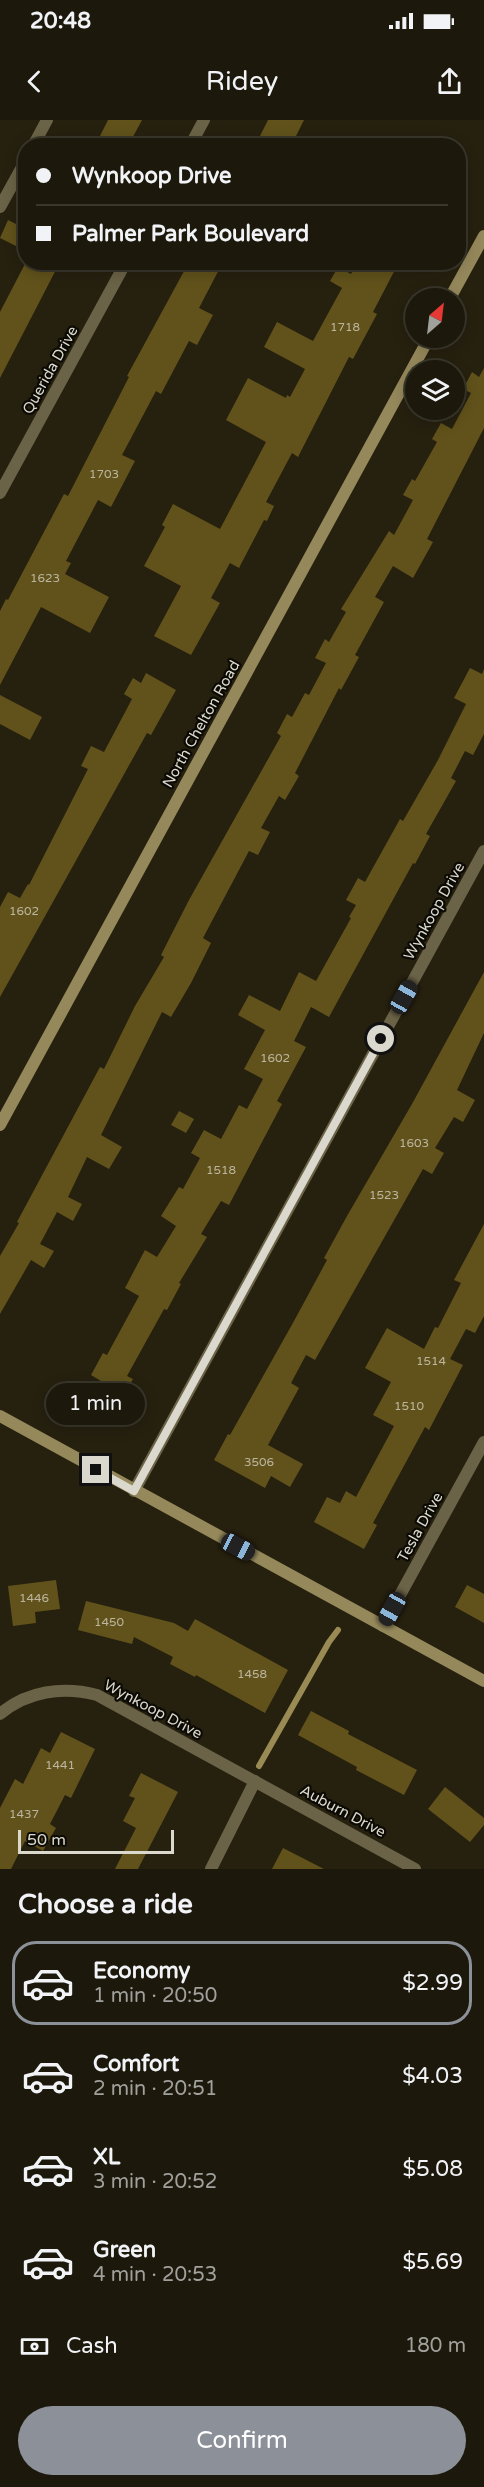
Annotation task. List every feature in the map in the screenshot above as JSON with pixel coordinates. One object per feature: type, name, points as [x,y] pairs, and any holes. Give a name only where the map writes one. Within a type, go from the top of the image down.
[{"type":"main road","points":[[466,269],[484,236]]},
{"type":"main road","points":[[455,288],[465,270]]},
{"type":"main road","name":"North Chelton Road","points":[[0,1125],[424,348]]},
{"type":"main road","points":[[0,1416],[484,1681]]},
{"type":"street","points":[[37,138],[47,120]]},
{"type":"street","points":[[194,138],[204,120]]},
{"type":"street","points":[[0,207],[18,174]]},
{"type":"street","name":"Querida Drive","points":[[0,493],[122,270]]},
{"type":"street","name":"Wynkoop Drive","points":[[134,1491],[484,851]]},
{"type":"street","name":"Tesla Drive","points":[[383,1626],[484,1442]]},
{"type":"street","name":"Wynkoop Drive","points":[[0,1714],[21,1700],[40,1693],[61,1690],[82,1691],[115,1704],[255,1782]]},
{"type":"street","points":[[211,1869],[255,1782]]},
{"type":"street","name":"Auburn Drive","points":[[255,1782],[415,1869]]},
{"type":"building","points":[[108,120],[142,120],[132,138],[99,138]]},
{"type":"building","points":[[268,120],[304,120],[295,138],[259,138]]},
{"type":"building","points":[[8,220],[18,225],[18,247],[0,238]]},
{"type":"building","points":[[22,270],[56,270],[0,378],[0,312]]},
{"type":"building","points":[[185,270],[219,270],[199,308],[213,315],[197,345],[189,341],[161,394],[156,391],[122,455],[135,461],[111,507],[98,500],[66,561],[71,563],[65,574],[109,597],[90,633],[41,607],[0,685],[0,611],[64,494],[68,496],[129,377],[127,376]]},
{"type":"building","points":[[336,270],[344,270],[351,274],[353,270],[395,270],[373,312],[377,314],[353,359],[349,357],[298,457],[292,453],[266,502],[274,506],[267,521],[264,520],[239,568],[230,563],[211,598],[220,603],[191,655],[154,636],[181,586],[144,566],[165,527],[162,525],[173,504],[220,529],[266,442],[226,420],[248,378],[286,398],[287,395],[290,397],[305,369],[264,347],[277,322],[313,341],[342,288],[330,281]]},
{"type":"building","points":[[484,368],[484,428],[427,539],[433,542],[413,578],[393,566],[375,597],[384,602],[355,655],[359,657],[341,690],[339,688],[295,773],[299,776],[285,800],[279,796],[261,828],[270,832],[258,855],[249,851],[203,938],[211,943],[191,983],[171,1017],[162,1012],[101,1135],[122,1147],[109,1169],[87,1157],[68,1197],[82,1204],[73,1221],[57,1212],[40,1244],[54,1251],[44,1268],[31,1260],[0,1314],[0,1256],[19,1223],[17,1222],[100,1067],[104,1069],[135,1006],[164,957],[161,955],[189,900],[281,736],[277,733],[287,714],[292,717],[305,693],[309,695],[326,663],[315,658],[325,639],[329,642],[346,612],[341,609],[389,531],[394,535],[413,500],[403,495],[412,479],[415,481],[437,442],[432,439],[441,423],[452,429],[457,420],[465,420],[465,404],[471,393],[465,390],[465,385],[472,372],[479,377]]},
{"type":"building","points":[[470,668],[482,674],[484,669],[484,734],[473,755],[465,751],[451,778],[456,781],[426,834],[430,836],[329,1017],[311,1007],[294,1041],[306,1047],[277,1101],[282,1104],[229,1205],[221,1201],[201,1234],[207,1237],[127,1376],[133,1379],[112,1417],[88,1404],[101,1381],[91,1375],[103,1353],[107,1355],[139,1296],[125,1288],[145,1250],[157,1257],[176,1226],[161,1216],[179,1187],[183,1189],[200,1158],[191,1153],[204,1130],[221,1139],[239,1105],[247,1109],[263,1079],[244,1069],[265,1030],[238,1015],[249,995],[280,1011],[299,972],[316,981],[356,905],[346,900],[358,878],[365,882],[400,819],[403,821],[438,760],[466,704],[454,698]]},
{"type":"building","points":[[146,673],[176,690],[151,735],[147,733],[0,997],[0,907],[8,892],[20,898],[29,885],[88,769],[81,766],[91,746],[104,752],[132,699],[124,694],[133,678],[141,683]]},
{"type":"building","points":[[0,695],[42,717],[30,740],[0,724]]},
{"type":"building","points":[[484,972],[484,1033],[457,1090],[475,1100],[463,1122],[454,1117],[435,1148],[444,1153],[432,1174],[423,1169],[315,1360],[306,1355],[291,1383],[299,1388],[268,1445],[303,1464],[290,1487],[271,1476],[265,1488],[214,1460],[294,1321],[327,1260],[324,1258]]},
{"type":"building","points":[[179,1111],[194,1119],[186,1133],[171,1125]]},
{"type":"building","points":[[484,1224],[484,1316],[475,1333],[466,1329],[450,1359],[463,1365],[429,1430],[425,1427],[373,1523],[377,1525],[364,1549],[314,1522],[327,1497],[340,1503],[346,1491],[356,1497],[394,1426],[373,1415],[391,1382],[365,1368],[387,1328],[424,1349],[435,1327],[438,1328],[461,1283],[454,1280]]},
{"type":"building","points":[[56,1580],[60,1609],[35,1612],[36,1623],[13,1626],[8,1586]]},
{"type":"building","points":[[467,1585],[484,1594],[484,1623],[455,1607]]},
{"type":"building","points":[[86,1601],[174,1623],[188,1631],[195,1619],[288,1670],[265,1713],[196,1675],[195,1677],[170,1664],[173,1657],[134,1637],[132,1644],[78,1630]]},
{"type":"building","points":[[311,1711],[349,1731],[348,1734],[417,1770],[404,1795],[356,1770],[357,1767],[298,1735]]},
{"type":"building","points":[[61,1732],[95,1749],[71,1798],[65,1795],[50,1824],[56,1828],[43,1851],[25,1841],[11,1869],[0,1869],[0,1808],[15,1779],[23,1784],[41,1748],[50,1753]]},
{"type":"building","points":[[141,1773],[178,1792],[138,1869],[115,1869],[136,1828],[123,1821],[135,1798],[129,1796]]},
{"type":"building","points":[[445,1787],[484,1818],[484,1825],[470,1842],[428,1809]]},
{"type":"building","points":[[283,1848],[324,1869],[272,1869]]},
{"type":"waterway","points":[[259,1766],[338,1630]]},
{"type":"route","points":[[96,1470],[134,1491],[381,1039]]}]
